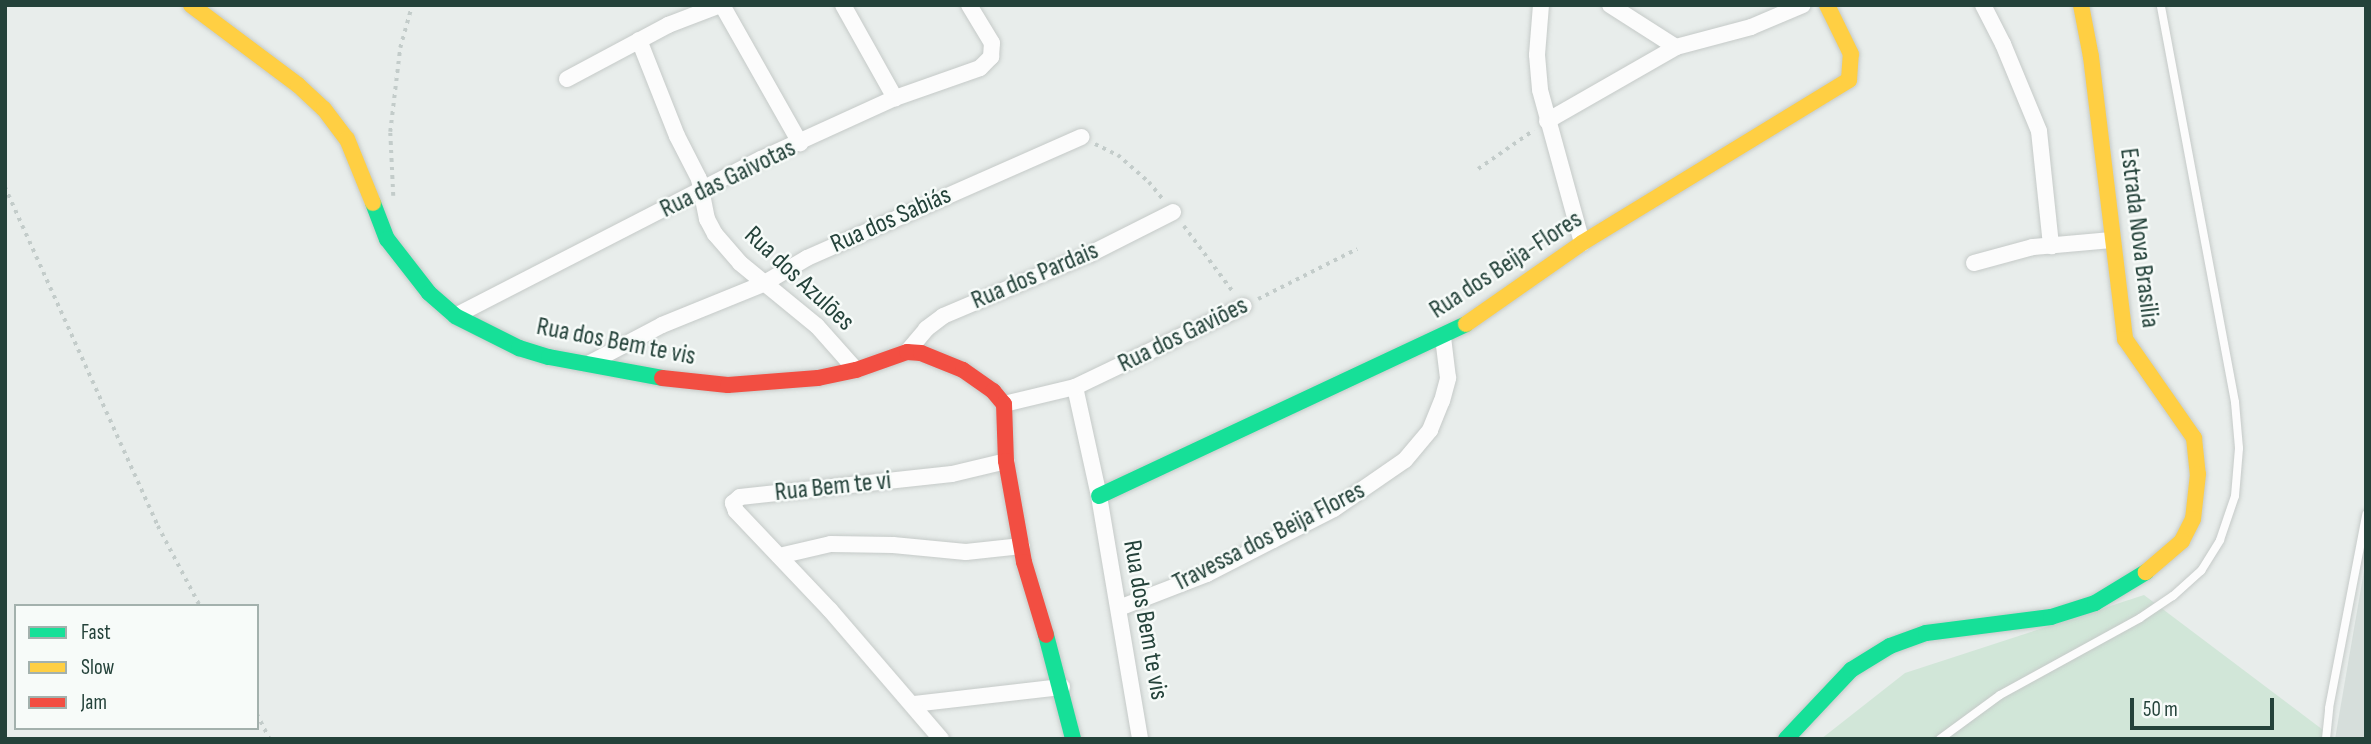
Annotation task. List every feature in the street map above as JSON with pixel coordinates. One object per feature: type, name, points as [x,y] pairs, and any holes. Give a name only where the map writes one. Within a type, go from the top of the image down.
[{"type":"street","name":"Rua dos Bem te vis","points":[[191,5],[298,85],[337,123],[347,139],[387,239],[429,293],[455,316],[519,348],[690,383],[728,385],[805,379],[856,370]]},
{"type":"street","points":[[567,79],[639,40],[721,5],[800,143]]},
{"type":"street","points":[[843,5],[895,98]]},
{"type":"street","name":"Rua das Gaivotas","points":[[455,316],[601,238],[761,159],[895,98],[980,68],[991,57],[992,43],[970,5]]},
{"type":"street","points":[[1541,5],[1537,55],[1540,90],[1582,243]]},
{"type":"street","points":[[1610,5],[1676,47]]},
{"type":"street","points":[[1547,121],[1676,47],[1751,27],[1804,5]]},
{"type":"street","name":"Rua dos Beija-Flores","points":[[1099,496],[1443,337],[1480,316],[1582,243],[1849,80],[1851,54],[1826,5]]},
{"type":"street","points":[[1983,5],[2003,44],[2039,131],[2051,246]]},
{"type":"street","name":"Estrada Nova Brasilia","points":[[1786,739],[1851,670],[1890,646],[1926,633],[2051,617],[2095,603],[2132,583],[2182,541],[2193,519],[2198,457],[2194,438],[2136,359],[2125,339],[2091,57],[2081,5]]},
{"type":"street","name":"Rua dos Azulões","points":[[639,40],[702,190],[707,219],[715,234],[763,284],[817,326],[856,370],[907,352]]},
{"type":"street","name":"Rua dos Sabiás","points":[[590,363],[662,325],[763,284],[819,252],[1081,136]]},
{"type":"street","name":"Rua dos Pardais","points":[[907,352],[926,329],[952,312],[1090,254],[1173,212]]},
{"type":"street","points":[[1973,263],[2012,251],[2112,240]]},
{"type":"street","name":"Rua dos Gaviões","points":[[1004,404],[1075,387],[1244,306]]},
{"type":"street","name":"Travessa dos Beija Flores","points":[[1119,608],[1198,578],[1334,509],[1405,460],[1430,430],[1442,401],[1448,378],[1443,337]]},
{"type":"street","points":[[907,352],[940,359],[963,370],[993,391],[1004,404],[1006,461],[1022,546],[1034,604],[1062,687],[1073,739]]},
{"type":"street","name":"Rua dos Bem te vis","points":[[1075,387],[1099,496],[1140,739]]},
{"type":"street","name":"Rua Bem te vi","points":[[942,739],[914,704],[733,507],[735,499],[953,474],[1006,461]]},
{"type":"street","points":[[779,556],[831,544],[893,545],[966,552],[1022,546]]},
{"type":"street","points":[[914,704],[1062,687]]},
{"type":"lane","points":[[1940,739],[2000,695],[2140,618],[2173,596],[2201,571],[2220,540],[2235,496],[2239,448],[2235,402],[2161,5]]},
{"type":"lane","points":[[2326,739],[2329,708],[2366,515]]},
{"type":"path","points":[[394,205],[390,132],[400,48],[412,5]]},
{"type":"path","points":[[1478,169],[1547,121]]},
{"type":"path","points":[[5,187],[158,526],[199,604]]},
{"type":"path","name":"Rua dos Gaviões","points":[[1244,306],[1357,249]]},
{"type":"path","points":[[259,718],[270,739]]},
{"type":"shaded area","points":[[2366,559],[2366,739],[2335,739]]},
{"type":"green space","points":[[2144,595],[2335,739],[1821,739],[1905,673]]},
{"type":"traffic: fast","points":[[373,203],[387,239],[429,293],[455,316],[519,348],[549,357],[662,378]]},
{"type":"traffic: fast","points":[[1099,496],[1466,324]]},
{"type":"traffic: fast","points":[[1786,739],[1851,670],[1890,646],[1926,633],[2051,617],[2095,603],[2146,572]]},
{"type":"traffic: fast","points":[[1046,635],[1073,739]]},
{"type":"traffic: slow","points":[[191,5],[298,85],[324,109],[347,139],[373,203]]},
{"type":"traffic: slow","points":[[1466,324],[1582,243],[1849,80],[1851,54],[1827,5]]},
{"type":"traffic: slow","points":[[2081,5],[2091,57],[2125,339],[2194,438],[2198,474],[2193,519],[2182,541],[2146,572]]},
{"type":"traffic: jam","points":[[662,378],[728,385],[818,378],[856,370],[907,352],[921,353],[963,370],[993,391],[1004,404],[1006,461],[1024,562],[1046,635]]}]
